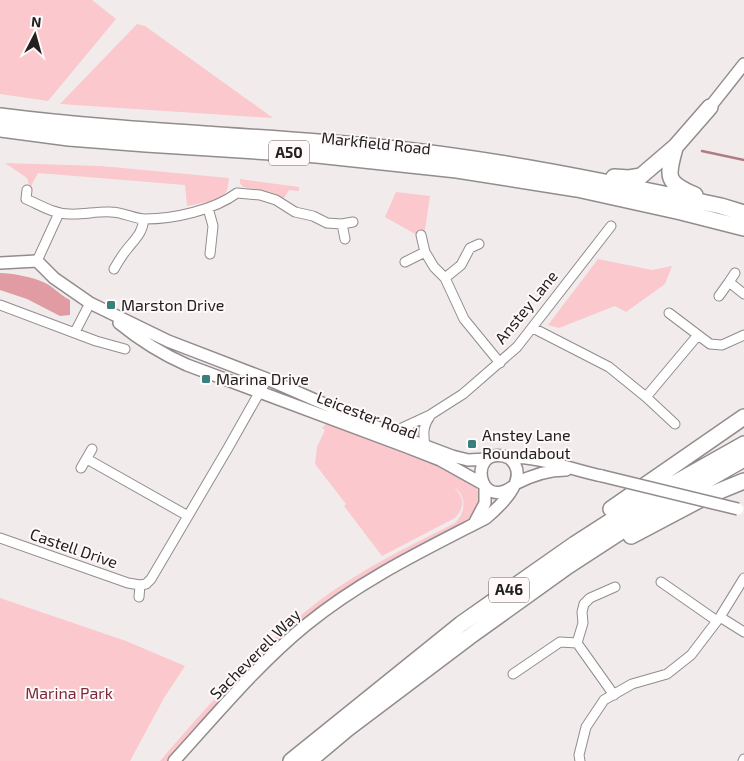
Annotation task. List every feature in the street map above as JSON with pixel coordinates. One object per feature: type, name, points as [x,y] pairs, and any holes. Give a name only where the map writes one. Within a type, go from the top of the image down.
[{"type":"highway","points":[[572,175],[629,178],[641,176],[676,146],[710,107]]},
{"type":"highway","name":"Markfield Road","points":[[0,116],[80,125],[379,147],[572,175],[735,209]]},
{"type":"highway","name":"Markfield Road","points":[[0,129],[69,138],[317,155],[457,170],[577,189],[744,228]]},
{"type":"highway","points":[[676,146],[669,170],[672,182],[678,188],[735,209]]},
{"type":"highway","points":[[461,624],[484,602],[515,578],[589,524],[744,417]]},
{"type":"highway","name":"A46","points":[[291,761],[461,624],[575,544],[634,506],[744,444]]},
{"type":"highway","name":"A46","points":[[309,761],[347,729],[528,594],[636,522],[744,459]]},
{"type":"highway","points":[[528,594],[586,564],[643,528],[705,497],[744,481]]},
{"type":"street","points":[[710,107],[744,64]]},
{"type":"street","points":[[24,197],[59,213],[112,212],[144,219],[171,216],[208,208],[226,201],[237,193],[260,195],[276,200],[295,212],[313,216],[326,222],[342,224],[352,222]]},
{"type":"street","points":[[208,208],[213,226],[210,254]]},
{"type":"street","points":[[0,263],[37,261],[59,213]]},
{"type":"street","points":[[114,269],[123,262],[138,238],[144,219]]},
{"type":"street","points":[[342,224],[345,239]]},
{"type":"street","name":"Anstey Lane","points":[[391,433],[430,415],[463,394],[518,347],[611,226]]},
{"type":"street","points":[[421,235],[425,252],[434,267],[445,278],[464,319],[500,363]]},
{"type":"street","points":[[445,278],[461,265],[471,244]]},
{"type":"street","points":[[405,262],[425,252]]},
{"type":"street","name":"Leicester Road","points":[[37,261],[54,278],[90,303],[148,338],[159,352],[187,365],[440,460],[484,485]]},
{"type":"street","points":[[719,296],[735,273]]},
{"type":"street","points":[[729,282],[744,294]]},
{"type":"street","points":[[75,332],[90,303]]},
{"type":"street","points":[[0,305],[96,341],[125,349]]},
{"type":"street","points":[[669,313],[710,344],[722,345],[744,335]]},
{"type":"street","points":[[533,328],[609,367],[675,424]]},
{"type":"street","points":[[646,397],[698,334]]},
{"type":"street","name":"Leicester Road","points":[[148,338],[168,341],[267,379],[391,433],[426,446],[468,460],[487,459]]},
{"type":"street","points":[[159,352],[168,341]]},
{"type":"street","points":[[139,597],[140,585],[146,584],[151,580],[267,379]]},
{"type":"street","points":[[426,446],[423,431],[424,424],[430,415]]},
{"type":"street","points":[[81,468],[92,449]]},
{"type":"street","points":[[474,524],[485,503],[484,485],[480,472],[487,459],[493,456],[547,460],[573,470],[741,509]]},
{"type":"street","points":[[506,457],[513,461],[517,468],[518,475],[514,485]]},
{"type":"street","points":[[87,459],[188,516]]},
{"type":"street","points":[[484,485],[491,491],[507,491],[528,476],[553,470],[573,470]]},
{"type":"street","name":"Sacheverell Way","points":[[174,761],[263,665],[289,639],[313,619],[381,573],[486,518],[508,497],[514,485]]},
{"type":"street","name":"Castell Drive","points":[[0,538],[128,583],[140,585]]},
{"type":"street","points":[[580,761],[579,755],[586,727],[604,700],[632,684],[667,674],[691,655],[718,619],[744,578]]},
{"type":"street","points":[[661,582],[718,619],[744,632]]},
{"type":"street","points":[[577,643],[583,623],[582,612],[584,604],[590,598],[615,587]]},
{"type":"street","points":[[513,674],[560,642],[577,643]]},
{"type":"street","points":[[577,643],[614,695]]},
{"type":"green space","points":[[0,0],[92,0],[116,19],[48,101],[0,94]]},
{"type":"green space","points":[[137,24],[145,26],[273,118],[60,104]]},
{"type":"green space","points":[[5,163],[101,166],[229,178],[226,192],[221,197],[213,201],[187,206],[185,185],[38,173],[30,188],[27,178]]},
{"type":"green space","points":[[240,179],[299,187],[299,191],[289,190],[283,200],[272,194],[253,191],[253,189],[243,187]]},
{"type":"green space","points":[[396,192],[430,196],[425,230],[415,234],[385,217]]},
{"type":"green space","points":[[598,259],[652,270],[672,266],[665,284],[626,312],[615,306],[559,328],[548,325]]},
{"type":"green space","points":[[326,424],[337,425],[345,431],[429,462],[476,488],[481,501],[472,518],[465,524],[401,557],[266,656],[168,761],[160,761],[236,676],[320,600],[386,558],[455,523],[459,519],[464,504],[461,495],[454,487],[462,499],[461,509],[455,518],[382,556],[344,506],[346,504],[315,464],[317,447],[325,430],[322,428]]},
{"type":"green space","name":"Marina Park","points":[[0,598],[126,641],[185,666],[164,698],[130,761],[0,761]]},
{"type":"shaded area","points":[[0,273],[28,277],[47,284],[70,300],[70,315],[60,316],[27,299],[0,290]]},
{"type":"waterway","points":[[702,151],[744,160]]},
{"type":"place","name":"Marston Drive","points":[[111,305]]},
{"type":"place","name":"Marina Drive","points":[[206,379]]},
{"type":"place","name":"Anstey Lane Roundabout","points":[[472,444]]}]
